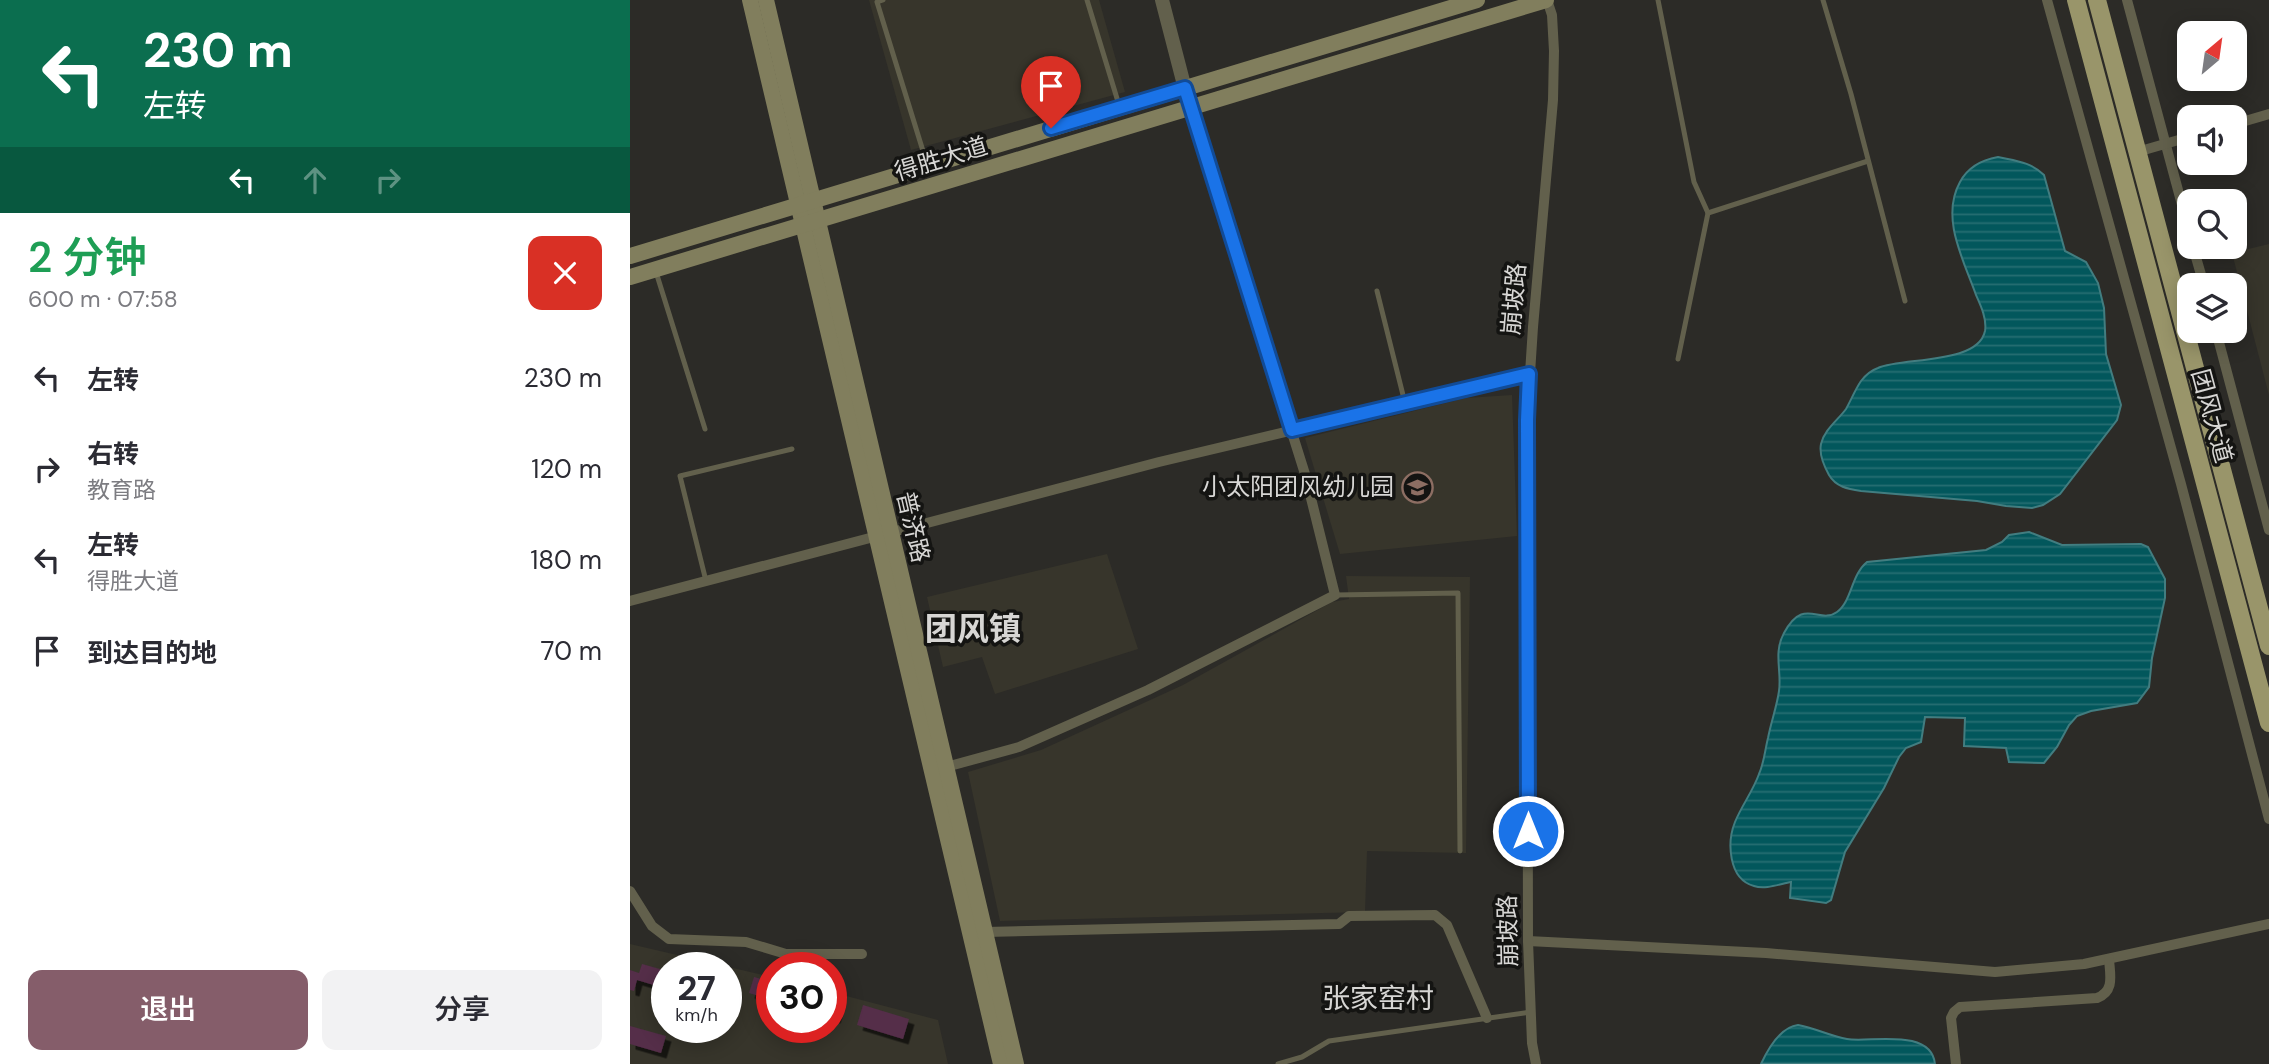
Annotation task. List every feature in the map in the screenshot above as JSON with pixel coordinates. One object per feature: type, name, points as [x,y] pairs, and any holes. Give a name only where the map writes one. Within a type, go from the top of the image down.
[{"type":"main road","name":"普济路","points":[[750,0],[806,203]]},
{"type":"main road","name":"普济路","points":[[766,0],[810,222],[884,534],[1001,1064]]},
{"type":"main road","name":"得胜大道","points":[[630,256],[1477,0]]},
{"type":"main road","name":"得胜大道","points":[[630,277],[1547,0]]},
{"type":"main road","name":"团风大道","points":[[2076,0],[2269,723]]},
{"type":"main road","name":"团风大道","points":[[2096,0],[2269,646]]},
{"type":"main road","name":"普济路","points":[[884,534],[947,767],[1016,1064]]},
{"type":"street","points":[[947,767],[1019,747],[1149,690],[1335,595],[1305,474],[1189,107],[1162,0]]},
{"type":"street","name":"崩坡路","points":[[1536,1064],[1532,1043],[1528,941],[1527,420],[1554,76],[1552,16],[1547,0]]},
{"type":"street","points":[[2047,0],[2181,484],[2269,819]]},
{"type":"street","points":[[2127,0],[2178,189]]},
{"type":"street","points":[[2247,120],[2269,114]]},
{"type":"street","points":[[2137,152],[2177,141]]},
{"type":"street","points":[[2219,343],[2268,525]]},
{"type":"street","points":[[630,600],[1159,462],[1529,374]]},
{"type":"street","points":[[630,891],[652,926],[669,939],[746,942],[786,954],[862,954]]},
{"type":"street","points":[[985,932],[1339,924],[1349,916],[1435,915],[1447,925],[1488,1018]]},
{"type":"street","points":[[1528,941],[1766,953],[1995,972],[2084,964],[2269,924]]},
{"type":"street","points":[[1956,1064],[1951,1018],[1960,1007],[2097,998],[2106,995],[2110,987],[2109,959]]},
{"type":"lane","points":[[883,0],[877,2],[928,166]]},
{"type":"lane","points":[[1087,0],[1120,107]]},
{"type":"lane","points":[[1658,0],[1694,182],[1708,213],[1678,359]]},
{"type":"lane","points":[[1823,0],[1905,301]]},
{"type":"lane","points":[[1708,213],[1868,161]]},
{"type":"lane","points":[[655,269],[705,429]]},
{"type":"lane","points":[[1377,291],[1405,403]]},
{"type":"lane","points":[[706,582],[680,476],[792,449]]},
{"type":"lane","points":[[1335,595],[1458,593],[1460,851]]},
{"type":"lane","points":[[1278,1064],[1302,1057],[1329,1041],[1531,1012]]},
{"type":"shaded area","points":[[869,0],[1099,0],[1125,92],[911,150]]},
{"type":"shaded area","points":[[2269,244],[2269,395],[2247,311],[2247,273],[2237,273],[2234,259],[2247,259],[2247,249]]},
{"type":"shaded area","name":"小太阳团风幼儿园","points":[[1512,395],[1517,536],[1340,554],[1305,438],[1466,398]]},
{"type":"shaded area","points":[[1107,554],[1138,649],[995,694],[982,657],[943,667],[927,597]]},
{"type":"shaded area","points":[[1346,576],[1470,577],[1466,853],[1367,851],[1365,912],[1000,921],[968,772],[1041,750],[1183,685],[1332,602],[1349,599]]},
{"type":"shaded area","points":[[630,944],[664,952],[651,952],[651,1043],[742,1043],[742,970],[756,973],[756,1043],[847,1043],[847,996],[938,1020],[948,1064],[630,1064]]},
{"type":"water","points":[[1998,157],[2028,165],[2044,175],[2065,251],[2086,262],[2098,283],[2104,308],[2106,354],[2121,405],[2117,420],[2060,494],[2043,505],[2032,508],[1843,487],[1832,479],[1827,471],[1821,456],[1821,444],[1863,379],[1878,368],[1969,350],[1979,342],[1985,331],[1983,313],[1956,239],[1952,210],[1954,196],[1967,172],[1981,162]]},
{"type":"water","points":[[2029,532],[2062,545],[2141,544],[2148,547],[2165,579],[2165,598],[2152,658],[2149,687],[2137,703],[2077,716],[2044,763],[2009,762],[2006,748],[1964,746],[1965,718],[1925,717],[1921,742],[1906,748],[1899,757],[1884,788],[1845,852],[1831,900],[1826,903],[1790,898],[1791,882],[1763,887],[1745,882],[1734,868],[1732,830],[1762,765],[1779,691],[1779,648],[1791,622],[1805,614],[1824,616],[1837,612],[1867,562],[1986,550],[2009,535]]},
{"type":"water","points":[[1798,1025],[1847,1039],[1911,1041],[1923,1045],[1931,1052],[1935,1064],[1761,1064],[1781,1034]]},
{"type":"building","points":[[642,964],[651,967],[651,984],[637,980],[634,991],[630,990],[630,970],[639,973]]},
{"type":"building","points":[[754,977],[756,978],[756,995],[749,993]]},
{"type":"building","points":[[863,1005],[909,1019],[903,1039],[857,1025]]},
{"type":"building","points":[[630,1026],[651,1032],[651,1043],[664,1043],[661,1053],[630,1044]]},
{"type":"place","name":"小太阳团风幼儿园","points":[[1417,487]]},
{"type":"district","name":"团风镇","points":[[973,629]]},
{"type":"district","name":"张家窑村","points":[[1378,998]]},
{"type":"route","points":[[1051,128],[1185,88],[1292,430],[1529,374],[1528,831]]}]
